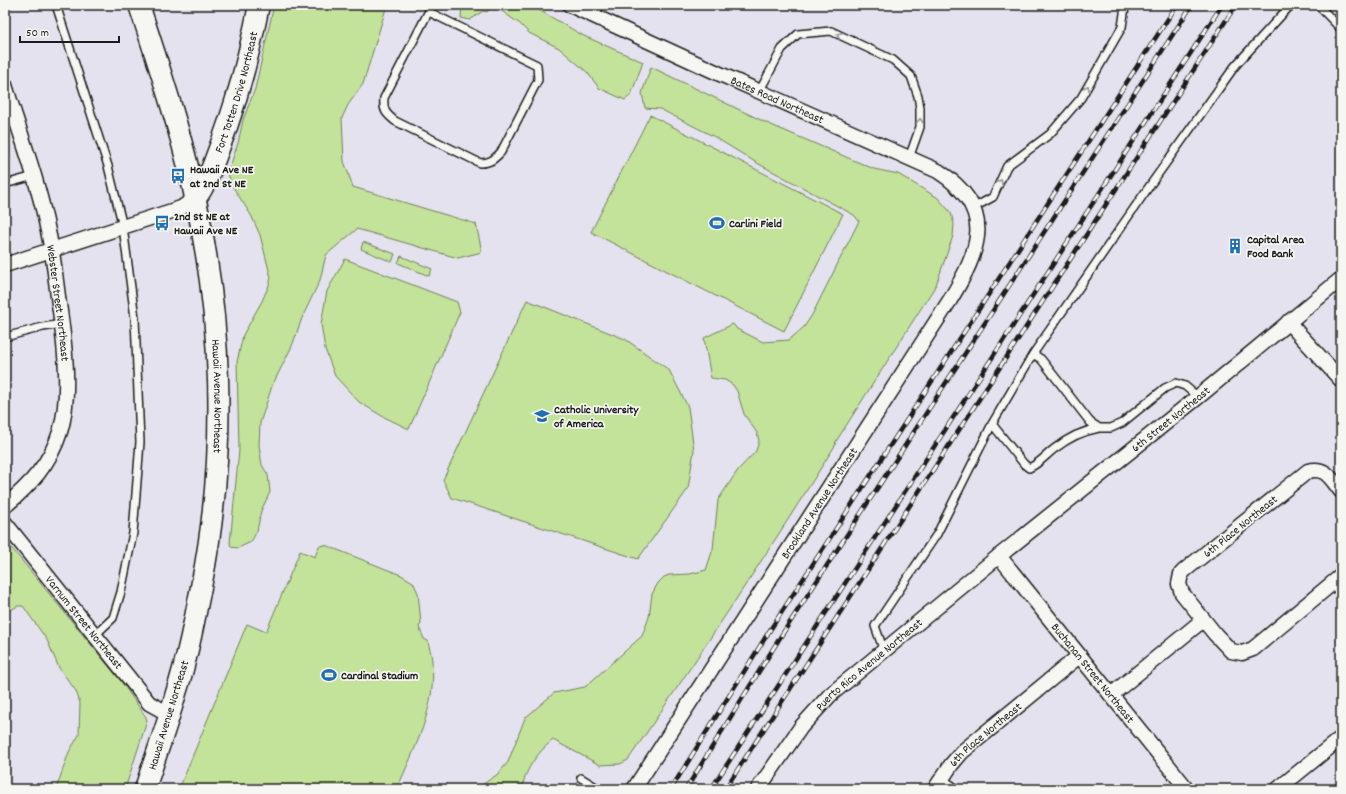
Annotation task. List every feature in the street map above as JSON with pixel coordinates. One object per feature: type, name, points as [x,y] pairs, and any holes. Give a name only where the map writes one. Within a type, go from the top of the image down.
[{"type":"street","name":"Hawaii Avenue Northeast","points":[[139,5],[179,132],[196,198],[208,265],[216,335],[218,391],[217,461],[212,522],[202,585],[187,654],[176,694],[145,789]]},
{"type":"street","name":"Fort Totten Drive Northeast","points":[[196,198],[211,170],[234,106],[250,49],[260,5]]},
{"type":"street","name":"Bates Road Northeast","points":[[570,5],[597,10],[759,92],[938,171],[950,179],[965,194],[973,208]]},
{"type":"street","name":"Webster Street Northeast","points":[[5,85],[34,176],[48,232],[62,324],[66,380],[64,414],[60,431],[50,456],[41,471],[5,506]]},
{"type":"street","points":[[5,265],[181,208],[196,198]]},
{"type":"street","name":"Brookland Avenue Northeast","points":[[634,789],[953,295],[970,262],[975,247],[978,222],[973,208]]},
{"type":"street","name":"6th Street Northeast","points":[[999,556],[1198,397],[1341,279]]},
{"type":"street","points":[[1288,322],[1341,380]]},
{"type":"street","name":"6th Place Northeast","points":[[1341,491],[1324,471],[1316,468],[1308,471],[1185,570],[1181,574],[1179,584],[1182,593],[1203,620],[1231,651],[1242,653],[1253,649],[1341,576]]},
{"type":"street","name":"Varnum Street Northeast","points":[[5,523],[149,703],[169,714]]},
{"type":"street","name":"Puerto Rico Avenue Northeast","points":[[758,789],[801,727],[830,695],[999,556]]},
{"type":"street","name":"Buchanan Street Northeast","points":[[999,556],[1187,789]]},
{"type":"street","points":[[1111,695],[1203,620]]},
{"type":"street","name":"6th Place Northeast","points":[[942,787],[951,764],[970,745],[1079,656]]},
{"type":"street","points":[[1278,789],[1341,738]]},
{"type":"lane","points":[[56,5],[108,166],[123,227],[135,318],[140,442],[133,533],[122,592],[113,618],[95,635]]},
{"type":"lane","points":[[973,208],[993,197],[1008,166],[1050,134],[1081,98],[1122,27],[1124,5]]},
{"type":"lane","points":[[884,651],[875,626],[937,534],[992,424],[1033,354],[1146,191],[1236,66],[1289,7],[1294,5]]},
{"type":"lane","points":[[1318,5],[1341,29]]},
{"type":"lane","points":[[430,8],[537,65],[538,80],[501,152],[494,160],[488,163],[480,163],[395,121],[388,115],[383,107],[384,98],[430,8]]},
{"type":"lane","points":[[759,92],[782,49],[798,34],[830,31],[893,60],[911,76],[918,96],[920,108],[920,127],[909,158]]},
{"type":"lane","points":[[5,184],[34,176]]},
{"type":"lane","points":[[5,337],[43,327],[62,324]]},
{"type":"lane","points":[[1033,354],[1041,359],[1090,422],[1099,428]]},
{"type":"lane","points":[[992,424],[1024,464],[1029,468],[1034,466],[1054,449],[1073,436],[1087,430],[1111,428],[1122,423],[1165,388],[1176,383],[1185,386],[1198,397]]},
{"type":"lane","points":[[581,778],[599,789]]},
{"type":"green space","points":[[274,5],[387,5],[363,84],[348,105],[342,118],[344,161],[353,187],[476,224],[482,252],[458,258],[357,229],[326,255],[320,280],[302,318],[292,346],[272,386],[260,423],[259,445],[262,465],[268,475],[270,492],[261,511],[257,531],[251,542],[238,548],[231,547],[230,543],[239,450],[237,362],[243,335],[262,301],[271,278],[260,235],[251,215],[231,184],[228,173],[238,143],[243,120],[255,89]]},
{"type":"green space","points":[[462,5],[493,5],[487,12],[483,11],[470,20],[461,18]]},
{"type":"green space","points":[[493,5],[530,5],[584,36],[643,62],[631,95],[625,100],[599,88],[587,72],[559,48],[529,33],[520,24]]},
{"type":"green space","points":[[651,67],[769,124],[874,169],[898,174],[938,198],[951,213],[954,224],[953,236],[936,285],[785,524],[628,760],[620,764],[600,765],[553,740],[543,749],[530,767],[524,781],[524,789],[476,789],[498,774],[508,762],[525,718],[554,693],[585,687],[642,636],[649,617],[652,594],[658,583],[664,577],[669,575],[690,574],[706,570],[713,549],[718,500],[738,470],[756,451],[759,441],[757,433],[744,414],[737,391],[733,385],[725,380],[711,378],[704,338],[733,324],[737,329],[763,342],[789,340],[804,327],[812,315],[859,221],[854,215],[757,163],[713,136],[660,109],[645,108],[642,93]]},
{"type":"green space","name":"Carlini Field","points":[[650,115],[843,214],[784,331],[591,232]]},
{"type":"green space","points":[[363,242],[395,254],[392,262],[361,249]]},
{"type":"green space","points":[[401,256],[432,269],[429,276],[398,263]]},
{"type":"green space","points":[[345,259],[457,302],[460,312],[409,429],[382,416],[359,402],[335,376],[325,349],[321,324],[327,291]]},
{"type":"green space","points":[[527,300],[625,339],[669,370],[688,407],[694,450],[688,489],[638,559],[452,498],[443,480]]},
{"type":"green space","points":[[5,540],[120,680],[146,717],[147,721],[125,789],[56,789],[69,752],[79,735],[80,703],[76,691],[59,668],[47,640],[23,606],[18,606],[5,613]]},
{"type":"green space","name":"Cardinal Stadium","points":[[325,545],[401,575],[413,582],[418,593],[421,623],[419,627],[424,639],[428,641],[432,659],[433,679],[428,711],[423,727],[397,789],[179,789],[247,624],[266,632],[300,551],[315,557],[319,546]]},
{"type":"railway","points":[[671,789],[770,630],[1177,5]]},
{"type":"railway","points":[[686,789],[781,636],[1192,5]]},
{"type":"railway","points":[[711,789],[1222,5]]},
{"type":"railway","points":[[725,789],[1236,5]]},
{"type":"place","name":"Hawaii Ave NE at 2nd St NE","points":[[178,176]]},
{"type":"place","name":"2nd St NE at Hawaii Ave NE","points":[[162,223]]},
{"type":"place","name":"Carlini Field","points":[[717,223]]},
{"type":"place","name":"Capital Area Food Bank","points":[[1235,246]]},
{"type":"place","name":"Catholic University of America","points":[[542,416]]},
{"type":"place","name":"Cardinal Stadium","points":[[329,675]]}]
